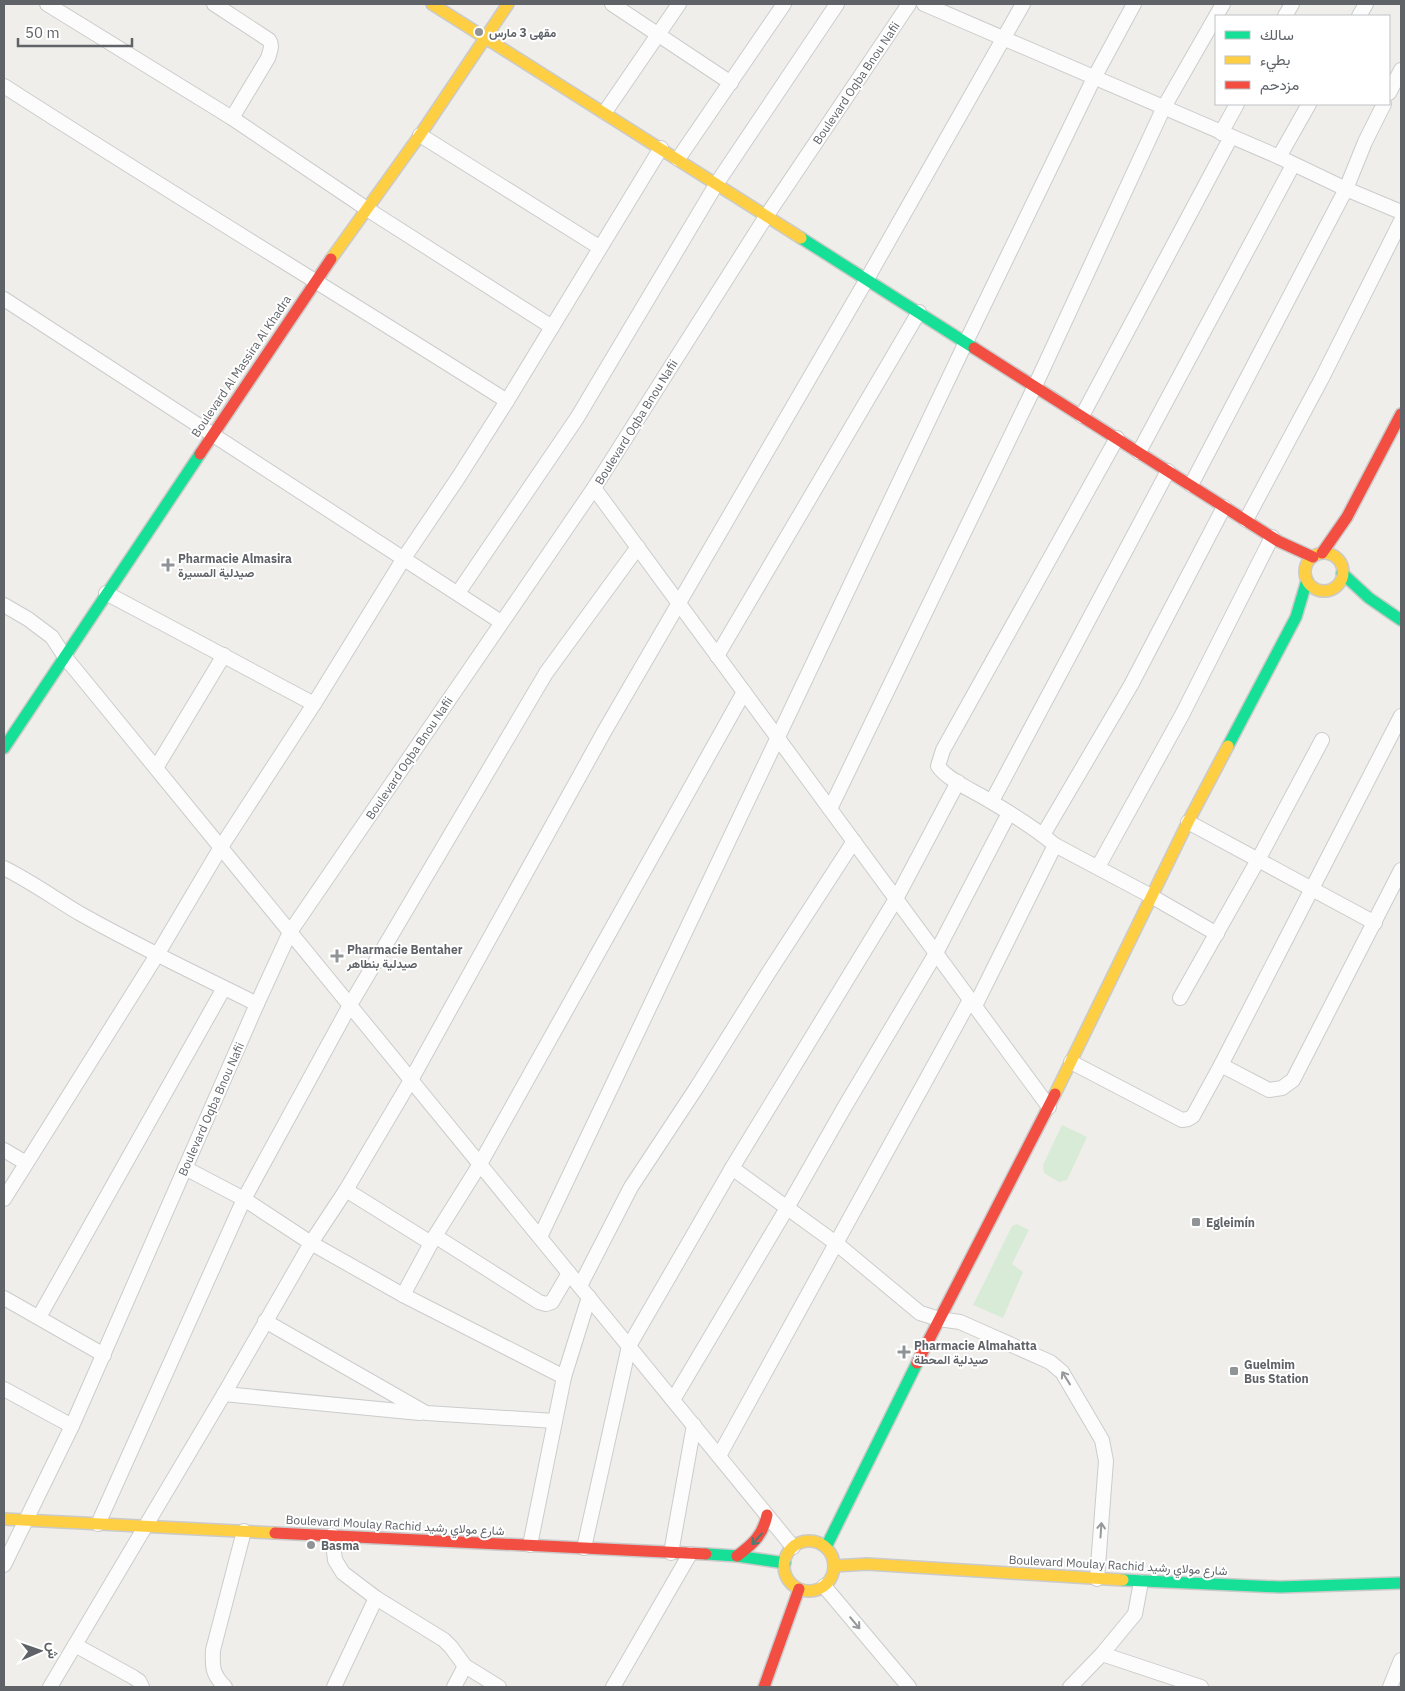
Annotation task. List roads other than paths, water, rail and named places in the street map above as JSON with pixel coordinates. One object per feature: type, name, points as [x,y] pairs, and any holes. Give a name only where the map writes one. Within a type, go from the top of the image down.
[{"type":"street","points":[[47,4],[232,118],[367,210],[552,327]]},
{"type":"street","points":[[214,4],[269,40],[271,44],[268,58],[232,118]]},
{"type":"street","points":[[432,4],[1275,539],[1318,555],[1331,555],[1340,552]]},
{"type":"street","name":"Boulevard Al Massira Al Khadra","points":[[4,748],[316,280],[420,135],[508,4]]},
{"type":"street","points":[[612,4],[731,83]]},
{"type":"street","points":[[604,112],[679,4]]},
{"type":"street","points":[[678,159],[784,4]]},
{"type":"street","points":[[458,593],[577,418],[717,184],[837,4]]},
{"type":"street","name":"Boulevard Oqba Bnou Nafii","points":[[4,1565],[72,1426],[184,1168],[290,932],[594,488],[767,215],[909,4]]},
{"type":"street","points":[[924,4],[1279,157],[1346,189],[1401,212]]},
{"type":"street","points":[[50,1687],[224,1394],[311,1243],[346,1190],[411,1080],[555,818],[1023,4]]},
{"type":"street","points":[[540,1237],[966,342],[1094,78],[1134,4]]},
{"type":"street","points":[[1217,15],[1223,4]]},
{"type":"street","points":[[1286,15],[1292,4]]},
{"type":"street","points":[[1360,15],[1366,4]]},
{"type":"street","points":[[830,809],[1035,386],[1164,107],[1215,18]]},
{"type":"street","points":[[1390,92],[1401,70]]},
{"type":"street","points":[[4,86],[130,167],[316,280],[507,401]]},
{"type":"street","points":[[1082,416],[1226,135],[1237,105]]},
{"type":"street","points":[[1279,157],[1308,105]]},
{"type":"street","points":[[1191,485],[1346,189],[1365,142],[1384,105]]},
{"type":"street","points":[[420,135],[599,247]]},
{"type":"street","points":[[4,1199],[157,955],[221,848],[314,704],[404,558],[507,401],[661,148]]},
{"type":"street","points":[[1139,452],[1293,165]]},
{"type":"street","points":[[1246,520],[1322,378],[1401,222]]},
{"type":"street","points":[[4,299],[501,622]]},
{"type":"street","points":[[717,656],[919,312]]},
{"type":"street","points":[[826,1547],[939,1319],[1049,1107],[1188,822],[1296,616],[1306,576],[1307,563],[1318,555],[1347,517],[1401,414]]},
{"type":"street","points":[[1117,438],[943,750],[938,766],[945,774],[992,801],[1055,845],[1151,896],[1217,934]]},
{"type":"street","points":[[992,801],[1168,471]]},
{"type":"street","points":[[594,488],[1049,1107]]},
{"type":"street","points":[[1043,835],[1130,685],[1224,507]]},
{"type":"street","points":[[1334,588],[1340,582],[1342,573],[1340,552],[1347,517]]},
{"type":"street","points":[[1275,539],[1313,587],[1321,590],[1334,588],[1370,598]]},
{"type":"street","points":[[1098,867],[1183,713],[1275,539]]},
{"type":"street","points":[[98,1524],[244,1199],[350,1005],[546,673],[638,547]]},
{"type":"street","points":[[1342,573],[1370,598],[1401,620]]},
{"type":"street","points":[[1296,616],[1321,590]]},
{"type":"street","points":[[106,593],[314,704]]},
{"type":"street","points":[[4,605],[28,619],[52,637],[65,657],[793,1547]]},
{"type":"street","points":[[156,768],[224,655]]},
{"type":"street","points":[[403,1295],[433,1239],[480,1164],[744,692]]},
{"type":"street","points":[[1071,1062],[1182,1120],[1193,1116],[1401,716]]},
{"type":"street","points":[[1180,998],[1258,860],[1322,740]]},
{"type":"street","points":[[584,1548],[629,1346],[732,1168],[896,899],[958,782]]},
{"type":"street","points":[[673,1400],[936,953],[1010,814]]},
{"type":"street","points":[[1188,822],[1374,923]]},
{"type":"street","points":[[580,1286],[632,1187],[854,841]]},
{"type":"street","points":[[719,1456],[973,1003],[1055,845]]},
{"type":"street","points":[[4,868],[19,875],[78,912],[157,955],[257,1004]]},
{"type":"street","points":[[1220,1065],[1269,1090],[1282,1088],[1293,1080],[1401,870]]},
{"type":"street","points":[[39,1317],[224,988]]},
{"type":"street","points":[[4,1150],[26,1163]]},
{"type":"street","points":[[184,1168],[244,1199],[311,1243],[403,1295],[564,1377]]},
{"type":"street","points":[[732,1168],[837,1244],[920,1313],[939,1319],[960,1322],[1050,1362],[1062,1372],[1102,1440],[1106,1461],[1098,1579]]},
{"type":"street","points":[[346,1190],[539,1302],[546,1304],[552,1302],[569,1273]]},
{"type":"street","points":[[530,1546],[564,1377],[589,1297]]},
{"type":"street","points":[[4,1298],[104,1355]]},
{"type":"street","points":[[265,1321],[426,1413]]},
{"type":"street","points":[[4,1389],[72,1426]]},
{"type":"street","points":[[224,1394],[426,1413],[555,1421]]},
{"type":"street","points":[[671,1553],[694,1425]]},
{"type":"street","points":[[737,1556],[761,1535],[768,1515]]},
{"type":"street","name":"Boulevard Moulay Rachid شارع مولاي رشيد","points":[[4,1519],[737,1556],[785,1563]]},
{"type":"street","points":[[225,1687],[217,1679],[212,1666],[212,1650],[244,1531]]},
{"type":"street","points":[[332,1536],[335,1560],[343,1573],[376,1598],[444,1640],[465,1666],[499,1687]]},
{"type":"street","points":[[810,1541],[818,1542],[826,1547],[832,1555],[834,1566],[833,1574],[824,1586],[812,1591],[799,1589],[792,1584],[787,1577],[785,1563],[788,1553],[793,1547],[801,1542],[810,1541]]},
{"type":"street","points":[[613,1687],[690,1554]]},
{"type":"street","name":"Boulevard Moulay Rachid شارع مولاي رشيد","points":[[834,1566],[883,1564],[1141,1582],[1278,1587],[1401,1584]]},
{"type":"street","points":[[1070,1687],[1102,1654],[1135,1614],[1141,1582]]},
{"type":"street","points":[[824,1586],[909,1687]]},
{"type":"street","points":[[764,1687],[799,1589]]},
{"type":"street","points":[[334,1687],[376,1598]]},
{"type":"street","points":[[75,1646],[133,1677],[139,1681],[142,1687]]},
{"type":"street","points":[[1102,1654],[1201,1687]]},
{"type":"street","points":[[1390,1687],[1401,1660]]},
{"type":"street","points":[[454,1687],[465,1666]]},
{"type":"place","name":"مقهى 3 مارس","points":[[479,32]]},
{"type":"place","name":"Pharmacie Almasira صيدلية المسيرة","points":[[168,565]]},
{"type":"place","name":"Pharmacie Bentaher صيدلية بنطاهر","points":[[337,956]]},
{"type":"place","name":"Egleimín","points":[[1196,1222]]},
{"type":"place","name":"Pharmacie Almahatta صيدلية المحطة","points":[[904,1352]]},
{"type":"place","name":"Guelmim Bus Station","points":[[1234,1371]]},
{"type":"place","name":"Basma","points":[[311,1545]]}]
